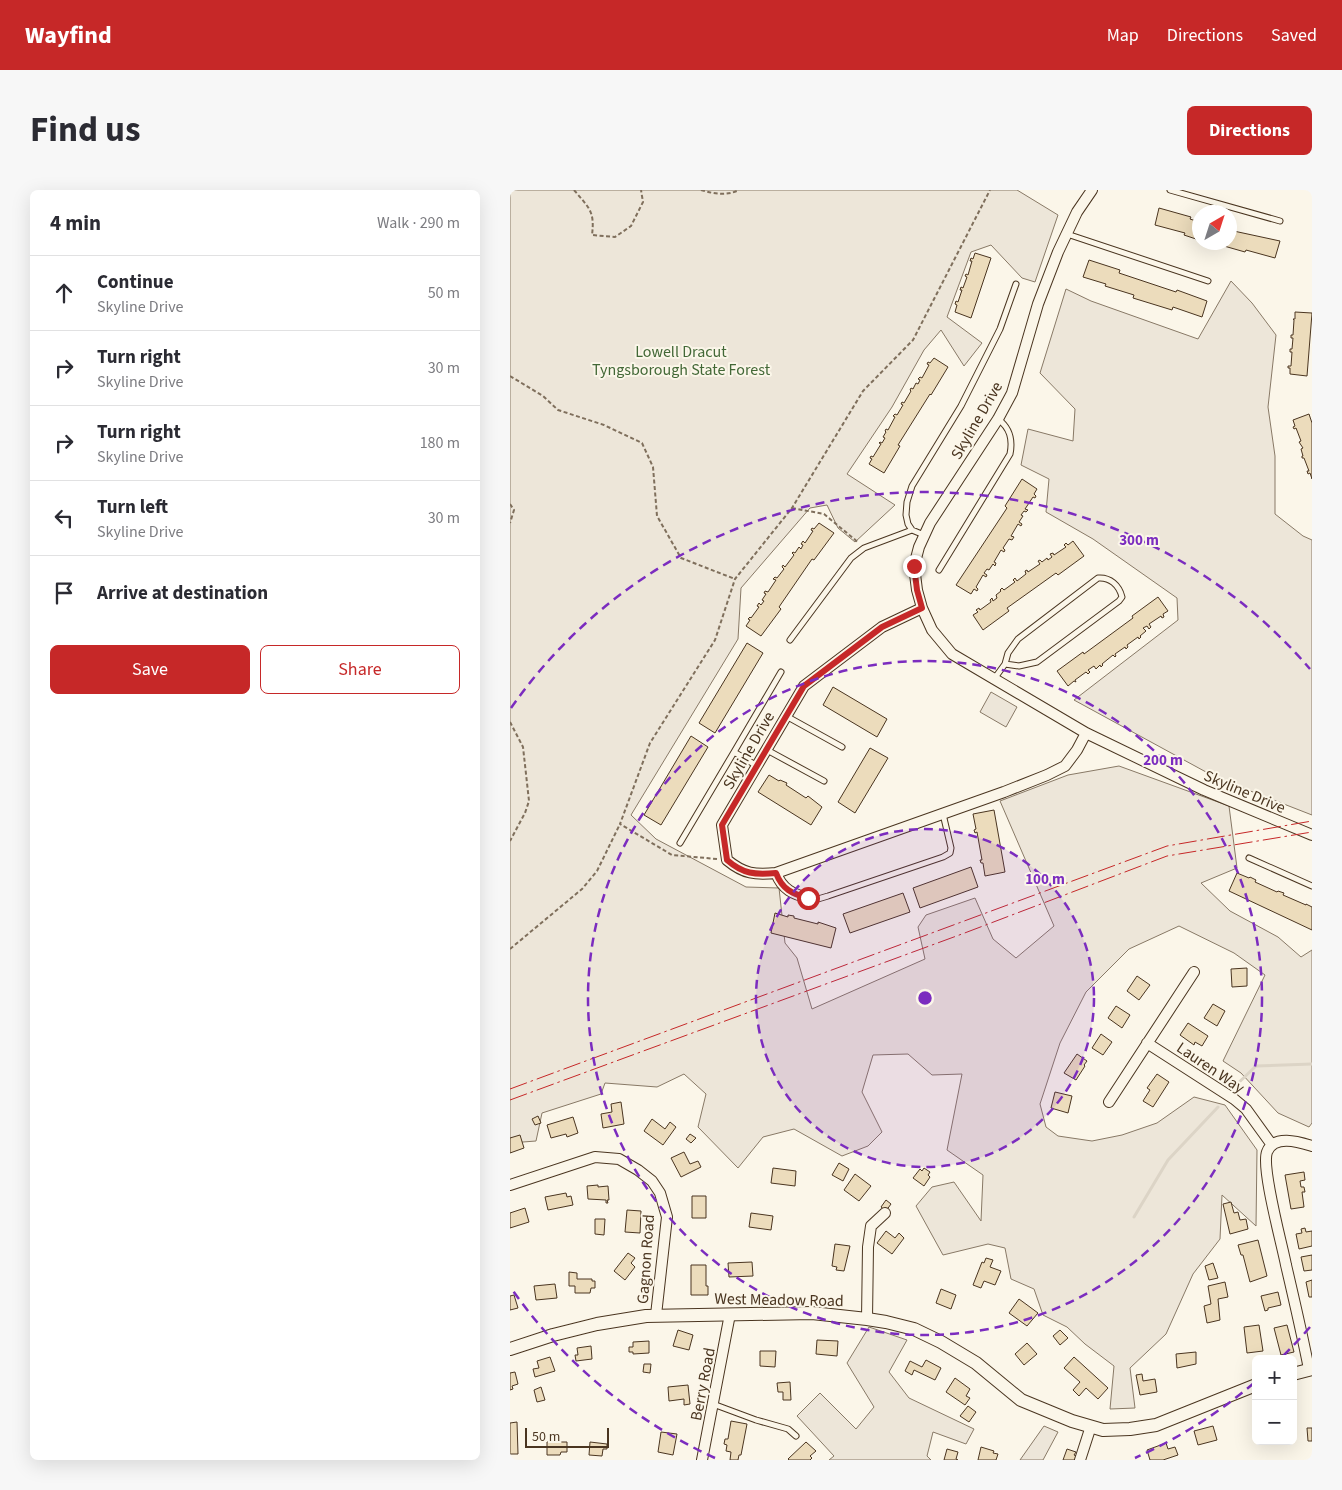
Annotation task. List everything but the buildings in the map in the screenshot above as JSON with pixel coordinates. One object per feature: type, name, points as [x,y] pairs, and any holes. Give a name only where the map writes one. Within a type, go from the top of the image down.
[{"type":"street","name":"Skyline Drive","points":[[1092,190],[1077,212],[1058,252],[1038,304],[1012,393],[998,419],[930,523],[919,547],[914,566],[917,590],[922,608],[932,630],[952,654],[1086,733],[1204,790],[1312,835]]},
{"type":"street","name":"Skyline Drive","points":[[727,860],[722,825],[804,686],[882,627],[922,608]]},
{"type":"street","points":[[727,860],[738,869],[758,875],[776,873],[943,814],[1047,776],[1064,766],[1078,750],[1086,733]]},
{"type":"street","points":[[776,873],[786,889],[797,895],[810,898]]},
{"type":"street","points":[[1109,1102],[1194,972]]},
{"type":"street","name":"Lauren Way","points":[[1147,1043],[1234,1098],[1246,1109],[1272,1145]]},
{"type":"street","points":[[1297,1373],[1311,1369],[1268,1182],[1266,1164],[1267,1152],[1272,1145],[1280,1141],[1312,1146]]},
{"type":"street","name":"Gagnon Road","points":[[510,1185],[595,1157],[618,1159],[638,1170],[652,1181],[660,1193],[667,1217],[656,1315]]},
{"type":"street","points":[[867,1319],[871,1226],[885,1212]]},
{"type":"street","name":"West Meadow Road","points":[[510,1349],[579,1328],[656,1315],[812,1313],[867,1319],[914,1329],[941,1342],[976,1364],[1021,1400],[1048,1413],[1103,1430],[1121,1430],[1156,1425],[1252,1387]]},
{"type":"street","name":"Berry Road","points":[[702,1460],[730,1314]]},
{"type":"street","points":[[1080,1460],[1091,1426]]},
{"type":"lane","points":[[1170,190],[1280,221]]},
{"type":"lane","points":[[1066,233],[1208,281]]},
{"type":"lane","points":[[924,535],[912,530],[908,524],[906,515],[907,502],[912,486],[961,406],[1000,329],[1016,284]]},
{"type":"lane","points":[[939,570],[1010,454],[1010,433],[1008,427],[998,419]]},
{"type":"lane","points":[[790,640],[851,558],[864,548],[912,530]]},
{"type":"lane","points":[[994,678],[1005,664],[1008,653],[1018,639],[1098,578],[1110,579],[1120,590],[1122,596],[1119,601],[1037,662],[1019,666],[1005,664]]},
{"type":"lane","points":[[680,843],[781,672]]},
{"type":"lane","points":[[786,716],[842,747]]},
{"type":"lane","points":[[766,750],[824,781]]},
{"type":"lane","points":[[734,752],[757,766]]},
{"type":"lane","points":[[810,898],[818,899],[828,896],[943,858],[950,852],[951,848],[943,814]]},
{"type":"lane","points":[[1249,858],[1312,886]]},
{"type":"lane","points":[[713,1404],[756,1420],[788,1429],[796,1436]]},
{"type":"path","points":[[574,190],[591,209],[594,222],[592,235],[615,238],[631,226],[643,202],[641,190]]},
{"type":"path","points":[[701,190],[712,194],[733,193],[739,190]]},
{"type":"path","points":[[510,949],[582,889],[597,871],[620,824],[650,743],[716,640],[735,579],[792,508],[863,391],[913,340],[990,190]]},
{"type":"path","points":[[510,376],[543,396],[558,410],[604,425],[642,444],[653,467],[657,516],[681,558],[735,579]]},
{"type":"path","points":[[510,504],[514,510],[510,523]]},
{"type":"path","points":[[792,508],[824,514],[864,548]]},
{"type":"path","points":[[510,722],[523,747],[529,801],[525,813],[510,841]]},
{"type":"path","points":[[620,824],[672,855],[727,860]]},
{"type":"green space","name":"Lowell Dracut Tyngsborough State Forest","points":[[510,190],[1017,190],[1058,215],[1035,282],[1022,278],[991,245],[971,252],[947,317],[982,343],[964,366],[941,330],[924,350],[892,407],[847,474],[895,505],[855,542],[838,528],[827,505],[810,508],[741,588],[738,639],[631,815],[656,839],[746,887],[779,888],[785,943],[797,958],[812,1009],[925,959],[918,927],[926,915],[975,898],[993,939],[1016,958],[1054,926],[1000,801],[1068,775],[1119,766],[1229,806],[1237,868],[1201,883],[1230,911],[1278,937],[1301,957],[1312,950],[1312,1123],[1309,1127],[1278,1113],[1241,1073],[1223,1061],[1265,975],[1234,953],[1179,926],[1129,949],[1086,992],[1060,1043],[1040,1104],[1046,1127],[1058,1136],[1092,1141],[1122,1135],[1157,1123],[1194,1097],[1225,1105],[1257,1150],[1256,1226],[1222,1195],[1220,1239],[1193,1274],[1166,1334],[1130,1368],[1135,1408],[1110,1409],[1114,1366],[1085,1344],[1067,1327],[1043,1315],[1034,1289],[1011,1279],[1005,1248],[988,1244],[943,1255],[916,1206],[932,1187],[954,1182],[981,1221],[983,1175],[947,1150],[962,1074],[932,1075],[908,1054],[873,1055],[862,1092],[882,1132],[868,1146],[842,1156],[794,1129],[763,1137],[738,1168],[698,1127],[706,1094],[684,1074],[657,1087],[605,1083],[601,1094],[542,1113],[536,1141],[510,1143]]},
{"type":"green space","points":[[1231,281],[1252,303],[1276,335],[1268,407],[1275,456],[1275,514],[1303,536],[1312,540],[1312,815],[1217,778],[1074,700],[1178,620],[1177,598],[1093,539],[1046,512],[1049,479],[1021,465],[1028,429],[1073,441],[1075,409],[1040,373],[1066,289],[1091,301],[1198,339]]},
{"type":"green space","points":[[991,692],[1017,707],[1006,727],[980,712]]},
{"type":"green space","points":[[869,1327],[907,1340],[889,1372],[909,1398],[974,1429],[966,1444],[933,1432],[927,1456],[931,1460],[829,1460],[834,1456],[797,1416],[820,1393],[856,1429],[874,1407],[847,1363]]},
{"type":"green space","points":[[1044,1426],[1058,1432],[1043,1460],[1020,1460]]},
{"type":"waterway","points":[[1233,1088],[1256,1066],[1312,1064]]},
{"type":"waterway","points":[[1134,1217],[1168,1160],[1218,1107]]},
{"type":"power","points":[[510,1089],[1167,846],[1312,821]]},
{"type":"power","points":[[510,1100],[962,934],[1167,856],[1312,832]]},
{"type":"route","points":[[808,898],[786,889],[776,873],[758,875],[738,869],[727,860],[722,825],[804,686],[882,627],[922,608],[917,590],[914,566]]}]
